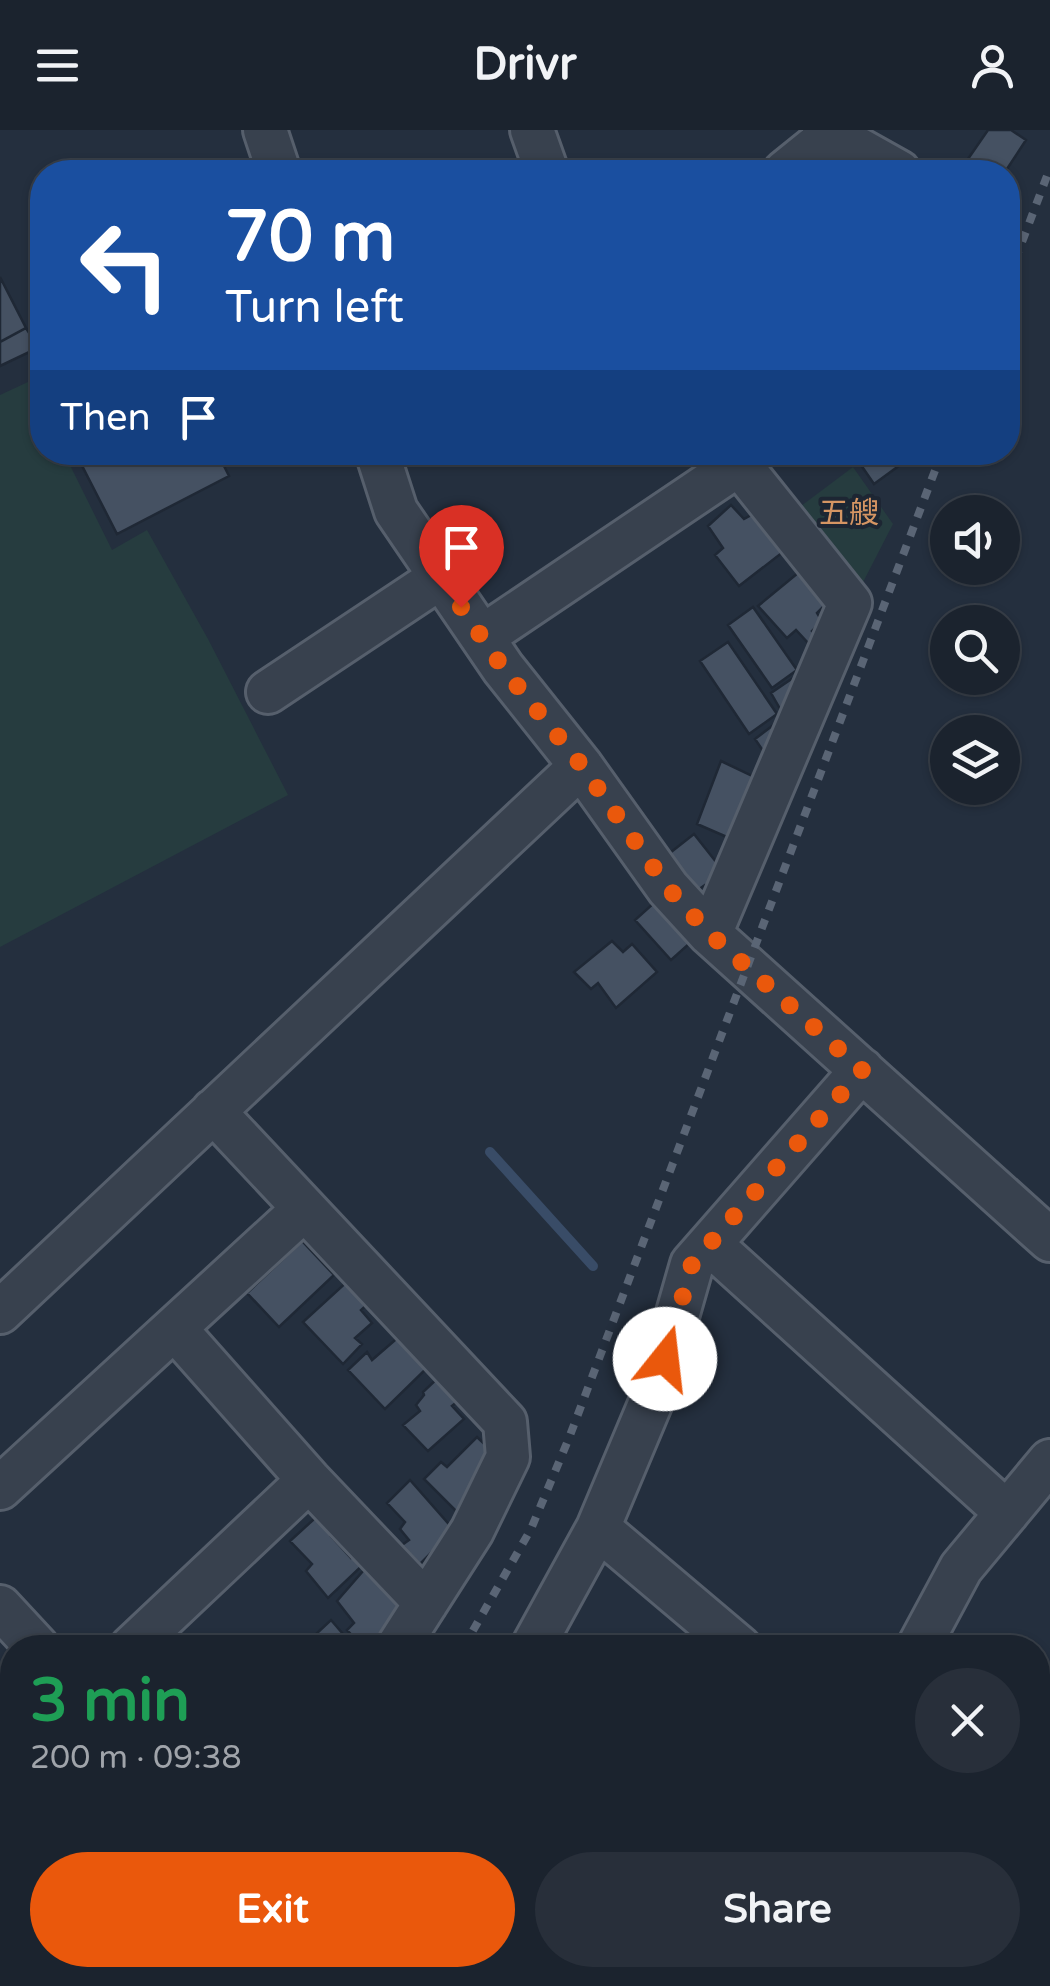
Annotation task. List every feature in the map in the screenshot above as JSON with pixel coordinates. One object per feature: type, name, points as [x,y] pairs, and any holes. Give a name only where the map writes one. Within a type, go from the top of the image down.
[{"type":"street","points":[[265,130],[275,160]]},
{"type":"street","points":[[798,160],[828,132],[878,160]]},
{"type":"street","points":[[381,465],[396,511],[482,637],[582,766],[668,888],[710,934],[1050,1240]]},
{"type":"street","points":[[482,637],[719,465]]},
{"type":"street","points":[[710,934],[850,603],[738,465]]},
{"type":"street","points":[[268,692],[441,577]]},
{"type":"street","points":[[0,1312],[582,766]]},
{"type":"street","points":[[539,1635],[598,1528],[656,1390],[692,1264],[862,1070]]},
{"type":"street","points":[[212,1110],[505,1422],[508,1457],[472,1531],[405,1635]]},
{"type":"street","points":[[0,1488],[303,1210]]},
{"type":"street","points":[[710,1244],[1007,1512]]},
{"type":"street","points":[[176,1330],[309,1480],[426,1603]]},
{"type":"street","points":[[925,1635],[961,1568],[1050,1462]]},
{"type":"street","points":[[145,1635],[309,1480]]},
{"type":"street","points":[[598,1528],[725,1635]]},
{"type":"street","points":[[0,1608],[26,1635]]},
{"type":"green space","points":[[28,382],[30,465],[70,465],[112,550],[147,530],[288,795],[0,947],[0,395]]},
{"type":"green space","points":[[853,467],[893,524],[858,592],[797,509]]},
{"type":"building","points":[[988,130],[1011,130],[1026,140],[1013,160],[967,160]]},
{"type":"building","points":[[0,277],[26,328],[0,342]]},
{"type":"building","points":[[26,328],[30,352],[0,366],[0,342]]},
{"type":"building","points":[[82,465],[224,465],[229,476],[117,534]]},
{"type":"building","points":[[861,465],[900,465],[874,484]]},
{"type":"building","points":[[731,505],[744,519],[755,513],[783,552],[739,586],[715,555],[723,548],[708,526]]},
{"type":"building","points":[[798,573],[824,606],[817,613],[822,621],[812,631],[818,638],[810,645],[796,630],[787,638],[758,606]]},
{"type":"building","points":[[753,607],[797,670],[772,688],[728,625]]},
{"type":"building","points":[[728,642],[777,714],[749,734],[700,661]]},
{"type":"building","points":[[793,678],[800,689],[783,714],[771,693]]},
{"type":"building","points":[[776,723],[784,736],[770,761],[755,739]]},
{"type":"building","points":[[721,761],[761,780],[736,841],[697,824]]},
{"type":"building","points":[[694,834],[724,872],[708,887],[705,885],[692,894],[661,860]]},
{"type":"building","points":[[655,902],[690,943],[671,960],[635,920]]},
{"type":"building","points":[[612,941],[623,952],[632,944],[657,972],[616,1008],[598,983],[591,989],[574,972]]},
{"type":"building","points":[[302,1241],[334,1275],[279,1327],[247,1293]]},
{"type":"building","points":[[351,1278],[371,1301],[361,1310],[372,1323],[355,1338],[362,1344],[343,1364],[303,1322]]},
{"type":"building","points":[[402,1334],[429,1366],[385,1409],[348,1370],[367,1352],[372,1360]]},
{"type":"building","points":[[442,1374],[463,1397],[452,1406],[464,1419],[428,1451],[403,1425],[420,1411],[416,1405],[423,1392]]},
{"type":"building","points":[[477,1437],[496,1455],[458,1513],[424,1479],[441,1462],[447,1467]]},
{"type":"building","points":[[410,1480],[454,1530],[420,1564],[402,1545],[409,1540],[400,1529],[405,1522],[387,1503]]},
{"type":"building","points":[[324,1510],[340,1528],[331,1536],[351,1558],[358,1551],[367,1561],[328,1598],[306,1571],[312,1564],[290,1541]]},
{"type":"building","points":[[370,1563],[410,1606],[378,1635],[352,1635],[347,1630],[354,1623],[337,1601]]},
{"type":"building","points":[[331,1620],[344,1635],[315,1635]]},
{"type":"waterway","points":[[490,1152],[593,1266]]},
{"type":"railway","points":[[1020,247],[1050,168]]},
{"type":"railway","points":[[470,1635],[531,1529],[569,1438],[937,465]]},
{"type":"district","name":"五艘","points":[[849,513]]},
{"type":"route","points":[[461,607],[503,668],[582,766],[668,888],[710,934],[862,1070],[692,1264],[665,1359]]}]
